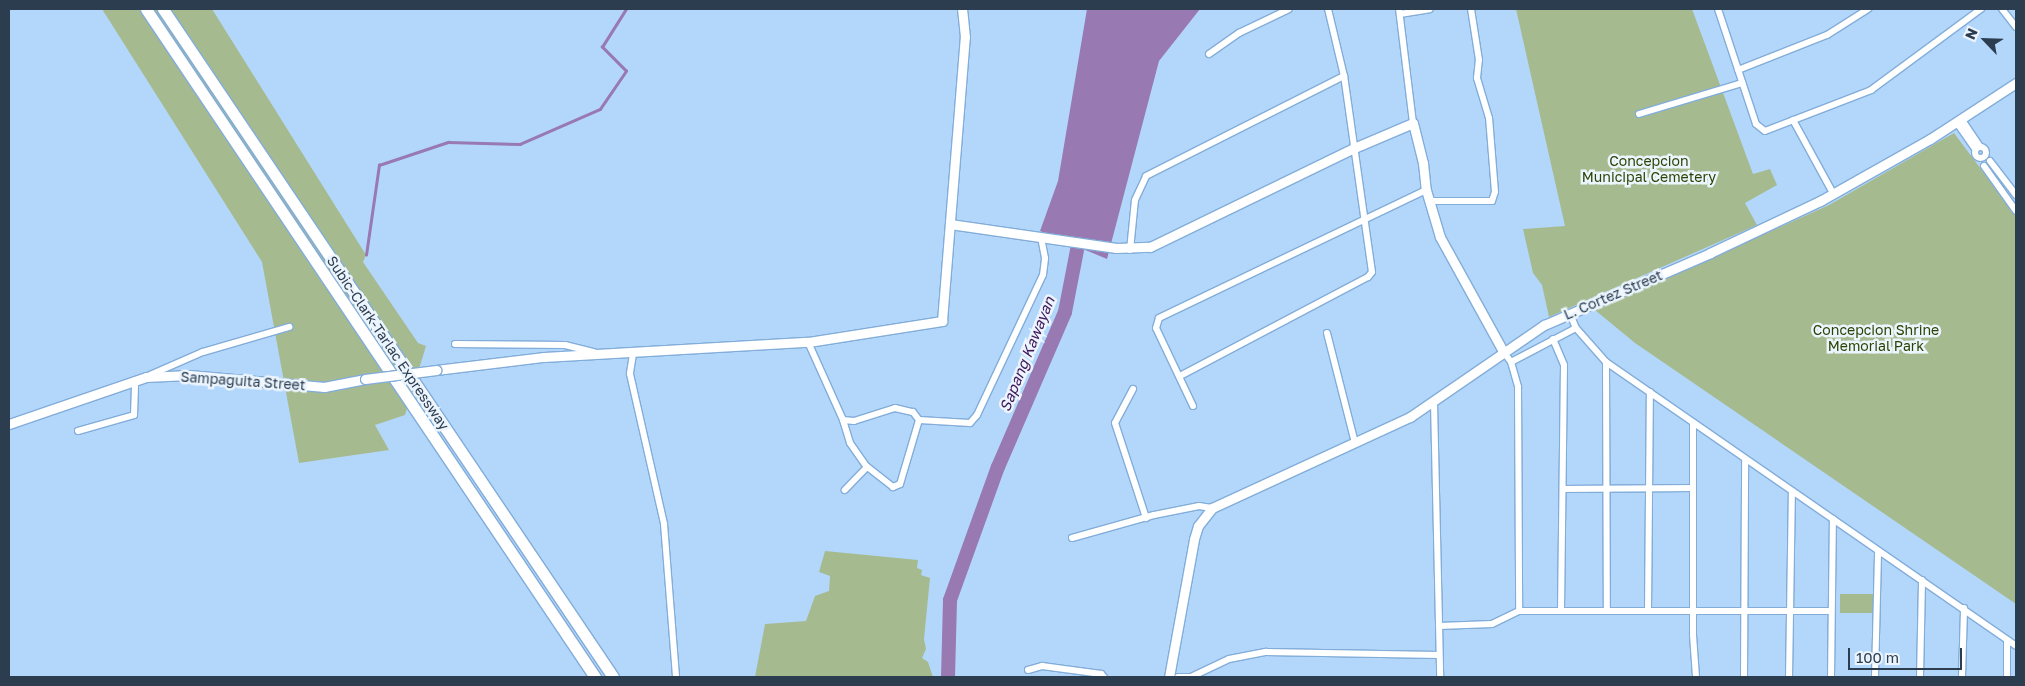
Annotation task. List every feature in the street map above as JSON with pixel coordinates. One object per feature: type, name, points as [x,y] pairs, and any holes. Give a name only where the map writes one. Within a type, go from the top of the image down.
[{"type":"highway","name":"Subic-Clark-Tarlac Expressway","points":[[146,9],[595,677]]},
{"type":"highway","name":"Subic-Clark-Tarlac Expressway","points":[[163,9],[613,677]]},
{"type":"street","points":[[962,9],[965,37],[950,224],[1130,250],[1150,247],[1354,148],[1414,123]]},
{"type":"street","points":[[1209,54],[1240,33],[1289,9]]},
{"type":"street","points":[[1180,376],[1368,277],[1373,268],[1362,219],[1344,76],[1328,9]]},
{"type":"street","points":[[1430,9],[1400,11],[1414,123],[1426,190],[1444,246],[1502,352],[1511,362],[1518,387],[1519,610]]},
{"type":"street","points":[[1429,202],[1492,201],[1495,192],[1489,118],[1477,78],[1479,60],[1471,9]]},
{"type":"street","points":[[1718,9],[1759,129],[1770,131],[1793,120],[1871,90],[1981,9]]},
{"type":"street","points":[[1738,70],[1827,35],[1868,9]]},
{"type":"street","points":[[2002,9],[2016,28]]},
{"type":"street","points":[[1130,250],[1135,200],[1146,176],[1344,76]]},
{"type":"street","points":[[1639,114],[1742,83]]},
{"type":"street","name":"L. Cortez Street","points":[[1212,508],[1355,443],[1434,403],[1529,334],[1570,314],[1710,253],[1833,193],[1959,121],[2016,83]]},
{"type":"street","points":[[1793,120],[1833,193]]},
{"type":"street","points":[[1959,121],[1977,148],[1985,149],[1985,160],[2016,211]]},
{"type":"street","points":[[1985,160],[2016,195]]},
{"type":"street","points":[[1193,406],[1156,328],[1159,318],[1362,219],[1426,190]]},
{"type":"street","name":"Sampaguita Street","points":[[9,424],[146,377],[188,375],[324,387],[365,379],[436,370],[598,354],[633,354],[808,342],[942,321],[950,224]]},
{"type":"street","points":[[843,420],[854,421],[895,408],[906,408],[919,420],[970,423],[977,415],[1043,275],[1046,238]]},
{"type":"street","points":[[1570,314],[1576,328],[1606,362],[1745,460],[1964,608],[2016,646]]},
{"type":"street","points":[[146,377],[203,352],[289,327]]},
{"type":"street","points":[[1511,362],[1576,328]]},
{"type":"street","points":[[1327,333],[1355,443]]},
{"type":"street","points":[[1553,339],[1564,365],[1561,610]]},
{"type":"street","points":[[808,342],[843,420],[850,443],[867,467],[893,487],[900,484],[919,420]]},
{"type":"street","points":[[455,344],[565,345],[598,354]]},
{"type":"street","points":[[633,354],[630,374],[664,524],[676,677]]},
{"type":"street","points":[[1606,362],[1605,488],[1607,610]]},
{"type":"street","points":[[78,431],[134,415],[135,380]]},
{"type":"street","points":[[1133,389],[1115,423],[1146,518]]},
{"type":"street","points":[[1648,610],[1647,487],[1650,392]]},
{"type":"street","points":[[1434,403],[1440,677]]},
{"type":"street","points":[[1693,422],[1693,610],[1696,677]]},
{"type":"street","points":[[1744,677],[1742,609],[1745,460]]},
{"type":"street","points":[[845,490],[867,467]]},
{"type":"street","points":[[1563,488],[1692,488]]},
{"type":"street","points":[[1789,677],[1788,611],[1792,492]]},
{"type":"street","points":[[1072,538],[1199,506],[1212,508],[1198,526],[1194,539],[1169,677]]},
{"type":"street","points":[[1831,677],[1833,519]]},
{"type":"street","points":[[1875,677],[1878,551]]},
{"type":"street","points":[[1920,677],[1922,580]]},
{"type":"street","points":[[1962,677],[1964,608]]},
{"type":"street","points":[[1439,626],[1492,624],[1519,610],[1742,609],[1831,611]]},
{"type":"street","points":[[2007,640],[2007,677]]},
{"type":"street","points":[[1178,677],[1191,677],[1229,659],[1266,652],[1439,656]]},
{"type":"street","points":[[1028,670],[1042,666],[1101,674],[1104,677]]},
{"type":"green space","points":[[102,9],[212,9],[366,255],[363,262],[418,343],[426,346],[405,415],[375,425],[389,450],[299,463],[262,262]]},
{"type":"green space","name":"Concepcion Municipal Cemetery","points":[[1516,9],[1692,9],[1753,174],[1770,169],[1777,185],[1745,203],[1757,225],[1549,317],[1542,285],[1533,273],[1523,229],[1565,226]]},
{"type":"green space","name":"Concepcion Shrine Memorial Park","points":[[1954,133],[2016,216],[2016,604],[1635,343],[1595,310],[1829,205]]},
{"type":"green space","points":[[825,551],[918,560],[917,568],[922,570],[921,575],[930,578],[924,639],[926,649],[922,658],[928,662],[933,677],[755,677],[765,624],[806,621],[815,596],[829,591],[830,576],[819,572]]},
{"type":"green space","points":[[1840,594],[1874,594],[1874,613],[1840,613]]},
{"type":"shaded area","points":[[1087,9],[1200,9],[1159,61],[1107,259],[1040,231],[1058,181]]},
{"type":"waterway","points":[[366,255],[379,165],[448,142],[520,144],[600,109],[626,71],[602,47],[626,9]]},
{"type":"waterway","name":"Sapang Kawayan","points":[[948,677],[950,600],[998,467],[1065,312],[1081,230]]}]
